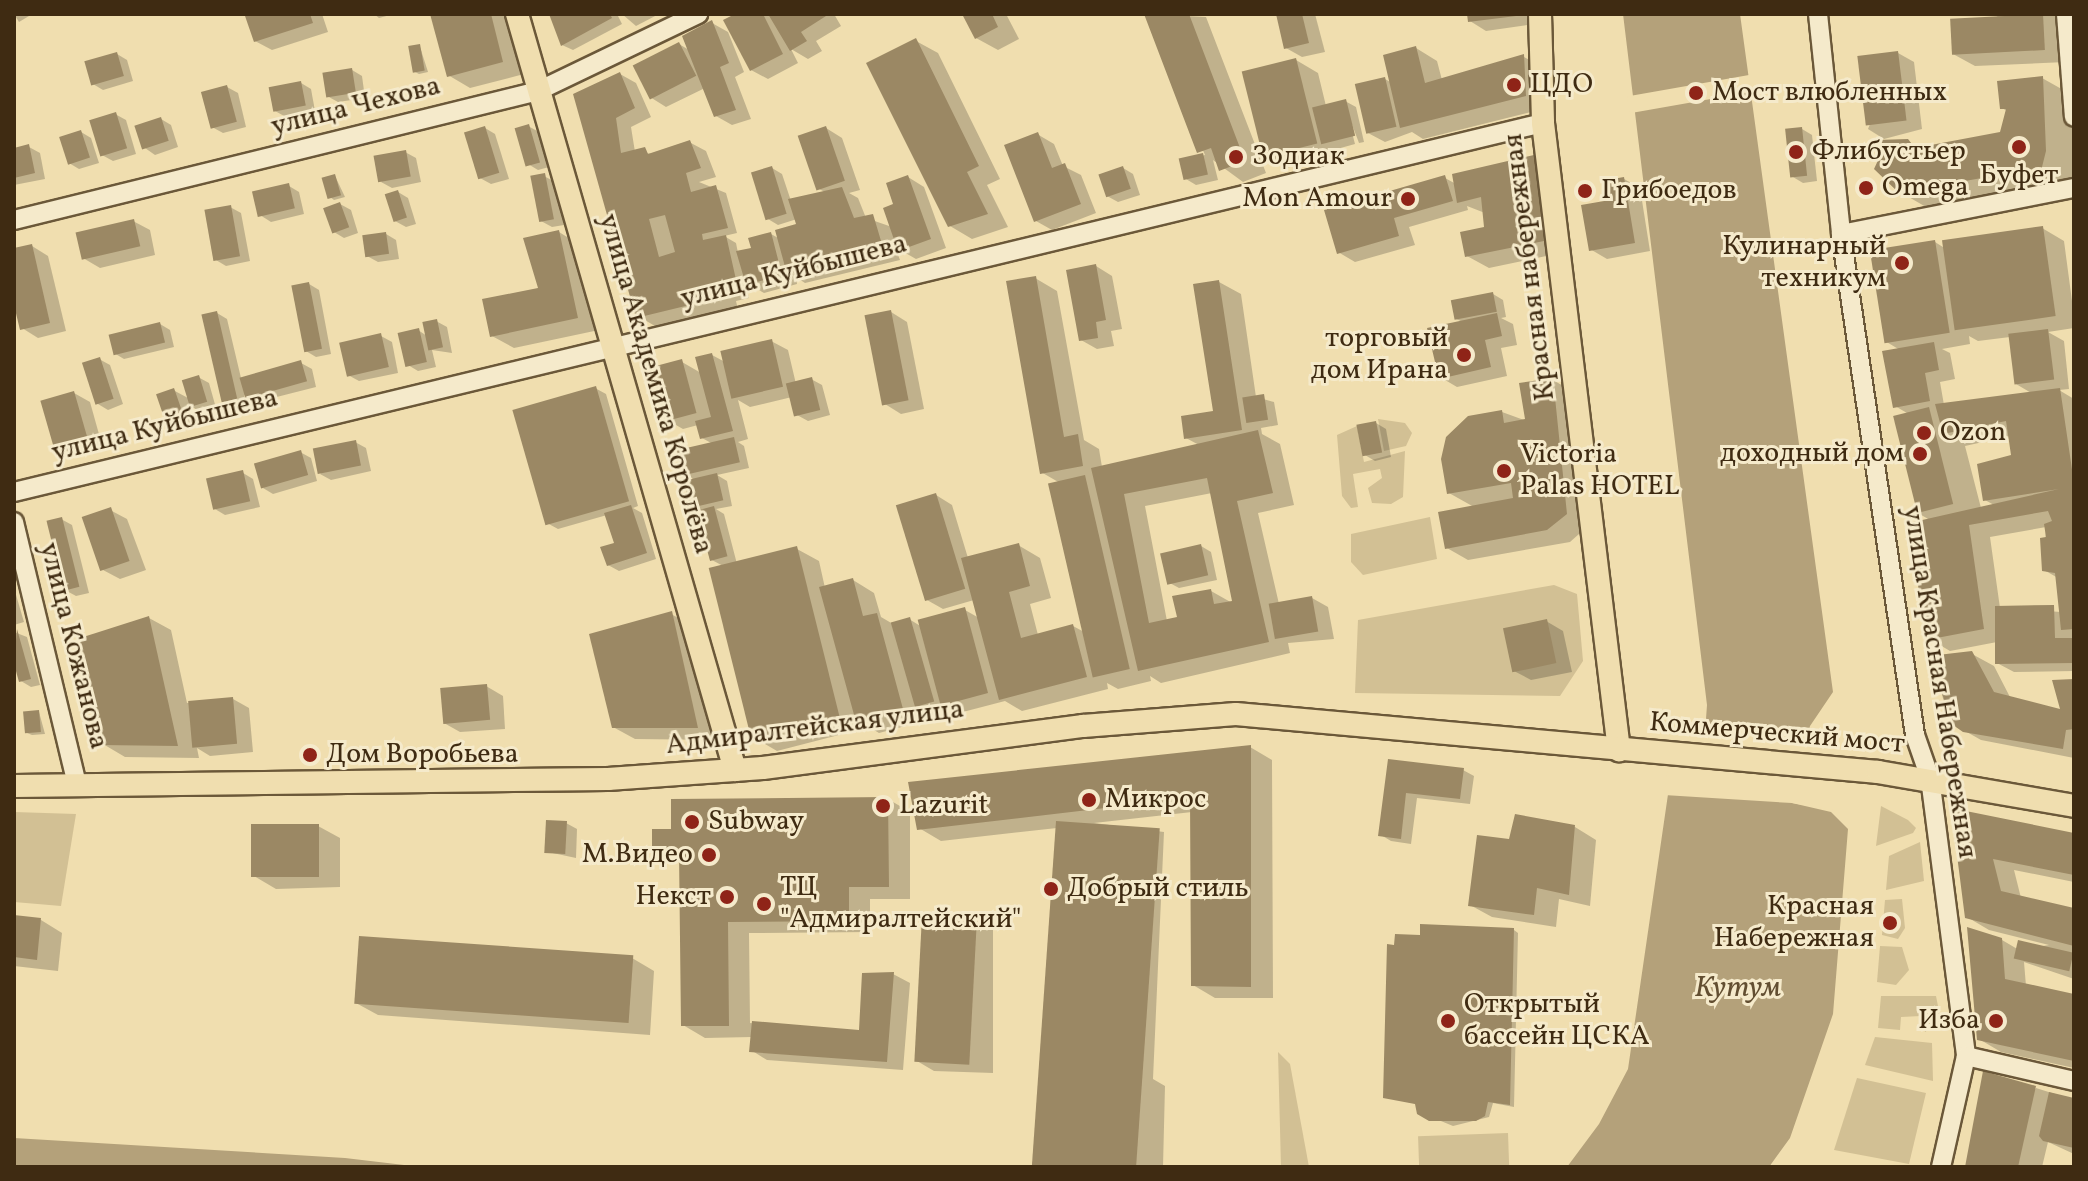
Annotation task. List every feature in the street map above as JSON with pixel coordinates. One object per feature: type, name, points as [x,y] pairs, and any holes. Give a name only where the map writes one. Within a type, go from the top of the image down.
[{"type":"main road","name":"улица Академика Королёва","points":[[517,14],[735,770]]},
{"type":"main road","name":"Красная набережная","points":[[1540,14],[1543,123],[1619,750]]},
{"type":"main road","name":"Адмиралтейская улица","points":[[14,786],[608,779],[735,770],[1083,726],[1236,714],[1619,750]]},
{"type":"main road","name":"Коммерческий мост","points":[[1619,750],[1930,778]]},
{"type":"main road","points":[[1930,778],[2074,806]]},
{"type":"street","name":"улица Чехова","points":[[14,220],[538,91],[698,14]]},
{"type":"street","name":"улица Красная Набережная","points":[[1818,14],[1841,234],[1915,735],[1930,778],[1966,1056],[1941,1167]]},
{"type":"street","points":[[2066,14],[2074,117]]},
{"type":"street","name":"улица Куйбышева","points":[[14,492],[613,344],[1543,123]]},
{"type":"street","points":[[1841,234],[2074,188]]},
{"type":"street","name":"улица Кожанова","points":[[14,522],[77,784]]},
{"type":"street","points":[[1966,1056],[2074,1081]]},
{"type":"shaded area","points":[[1378,419],[1405,423],[1412,433],[1406,446],[1384,451]]},
{"type":"shaded area","points":[[1357,426],[1364,462],[1405,451],[1403,497],[1391,504],[1372,503],[1368,488],[1382,478],[1380,469],[1353,474],[1358,507],[1351,508],[1342,496],[1337,435]]},
{"type":"shaded area","points":[[1430,517],[1437,559],[1363,575],[1351,562],[1351,534]]},
{"type":"shaded area","points":[[1554,585],[1577,594],[1583,661],[1560,696],[1355,693],[1358,620]]},
{"type":"shaded area","points":[[1881,806],[1908,820],[1916,828],[1913,833],[1876,846]]},
{"type":"shaded area","points":[[14,812],[76,814],[61,906],[14,902]]},
{"type":"shaded area","points":[[1920,842],[1924,881],[1886,890],[1889,856]]},
{"type":"shaded area","points":[[1902,899],[1905,928],[1898,939],[1882,935],[1885,900]]},
{"type":"shaded area","points":[[1880,946],[1902,947],[1909,970],[1896,985],[1877,982]]},
{"type":"shaded area","points":[[1881,996],[1936,996],[1941,1021],[1925,1032],[1921,1016],[1901,1017],[1900,1030],[1878,1028]]},
{"type":"shaded area","points":[[1875,1037],[1932,1043],[1933,1081],[1865,1065]]},
{"type":"shaded area","points":[[1278,1052],[1290,1064],[1309,1167],[1281,1167]]},
{"type":"shaded area","points":[[1857,1078],[1926,1093],[1909,1164],[1834,1150]]},
{"type":"shaded area","points":[[1508,1133],[1509,1167],[1419,1167],[1418,1136]]},
{"type":"water","name":"Кутум","points":[[1623,14],[1740,14],[1833,692],[1810,726],[1792,803],[1831,812],[1848,829],[1833,1014],[1790,1138],[1769,1167],[1567,1167],[1599,1124],[1628,1069],[1673,760],[1703,760],[1707,705]]},
{"type":"water","points":[[14,1138],[345,1158],[421,1167],[14,1167]]},
{"type":"pier","points":[[1749,75],[1752,92],[1630,113],[1627,97]]},
{"type":"pier","points":[[1701,725],[1813,732],[1797,800],[1837,811],[1792,803],[1664,795],[1669,759],[1700,757]]},
{"type":"building","points":[[310,14],[313,23],[254,42],[245,16]]},
{"type":"building","points":[[430,14],[491,14],[503,62],[447,77]]},
{"type":"building","points":[[549,14],[610,14],[612,18],[561,46]]},
{"type":"building","points":[[735,14],[763,14],[783,54],[750,71],[723,20]]},
{"type":"building","points":[[768,14],[826,16],[801,32],[807,41],[790,51]]},
{"type":"building","points":[[962,14],[992,14],[998,27],[975,39]]},
{"type":"building","points":[[1144,14],[1189,14],[1245,161],[1219,171],[1211,148],[1197,153]]},
{"type":"building","points":[[1276,14],[1302,14],[1309,43],[1284,49]]},
{"type":"building","points":[[1467,14],[1516,14],[1516,16],[1468,22]]},
{"type":"building","points":[[2043,14],[2045,50],[1952,55],[1950,19]]},
{"type":"building","points":[[712,20],[729,63],[720,67],[736,110],[714,117],[682,36]]},
{"type":"building","points":[[916,38],[979,166],[967,172],[988,214],[948,227],[866,63]]},
{"type":"building","points":[[679,42],[696,76],[650,99],[633,66]]},
{"type":"building","points":[[420,44],[425,71],[413,73],[408,46]]},
{"type":"building","points":[[1416,46],[1425,83],[1524,54],[1526,96],[1400,128],[1383,55]]},
{"type":"building","points":[[1898,51],[1907,120],[1866,125],[1857,56]]},
{"type":"building","points":[[117,52],[124,76],[91,85],[84,61]]},
{"type":"building","points":[[1296,58],[1317,143],[1263,157],[1242,72]]},
{"type":"building","points":[[352,68],[356,93],[326,97],[322,73]]},
{"type":"building","points":[[620,72],[635,108],[616,118],[621,153],[645,147],[648,154],[690,140],[701,168],[686,173],[691,192],[716,185],[728,228],[702,234],[703,240],[726,235],[739,293],[636,318],[573,94]],"holes":[[[665,215],[675,252],[659,257],[649,219]]]},
{"type":"building","points":[[2043,76],[2046,151],[2042,167],[1899,193],[1874,169],[1880,156],[1877,140],[1908,139],[1915,148],[2000,132],[2006,109],[2000,109],[1997,81]]},
{"type":"building","points":[[1385,77],[1396,127],[1366,134],[1355,84]]},
{"type":"building","points":[[301,81],[306,106],[273,112],[269,87]]},
{"type":"building","points":[[227,85],[237,122],[211,129],[201,92]]},
{"type":"building","points":[[1346,99],[1355,136],[1321,144],[1312,107]]},
{"type":"building","points":[[116,112],[127,148],[100,157],[89,120]]},
{"type":"building","points":[[161,117],[169,141],[142,149],[134,126]]},
{"type":"building","points":[[529,124],[540,162],[526,167],[515,128]]},
{"type":"building","points":[[485,126],[499,173],[478,179],[464,132]]},
{"type":"building","points":[[826,126],[845,181],[817,191],[798,136]]},
{"type":"building","name":"Флибустьер","points":[[1802,127],[1807,176],[1790,178],[1785,129]]},
{"type":"building","points":[[81,130],[90,158],[68,165],[59,137]]},
{"type":"building","points":[[1038,132],[1052,168],[1065,163],[1081,204],[1034,222],[1004,145]]},
{"type":"building","points":[[29,144],[35,173],[14,178],[14,148]]},
{"type":"building","points":[[406,150],[411,177],[378,182],[374,156]]},
{"type":"building","points":[[1203,153],[1208,174],[1184,180],[1179,159]]},
{"type":"building","points":[[1534,155],[1544,241],[1465,257],[1460,232],[1484,227],[1481,197],[1457,203],[1452,174]]},
{"type":"building","points":[[772,166],[787,214],[766,220],[751,172]]},
{"type":"building","points":[[1123,166],[1131,189],[1106,197],[1098,174]]},
{"type":"building","points":[[545,173],[554,219],[539,222],[530,176]]},
{"type":"building","points":[[335,174],[341,195],[328,199],[322,178]]},
{"type":"building","points":[[908,175],[931,239],[898,251],[883,208],[893,204],[886,183]]},
{"type":"building","points":[[1445,175],[1453,201],[1394,218],[1399,236],[1337,254],[1324,210]]},
{"type":"building","points":[[1624,177],[1635,243],[1589,251],[1581,205],[1610,200],[1607,180]]},
{"type":"building","points":[[289,183],[295,208],[258,217],[252,192]]},
{"type":"building","points":[[842,187],[854,218],[873,214],[884,251],[787,274],[775,230],[796,224],[788,199]]},
{"type":"building","points":[[398,190],[407,218],[394,222],[385,194]]},
{"type":"building","points":[[340,202],[349,227],[332,234],[323,208]]},
{"type":"building","points":[[231,205],[240,256],[213,261],[204,210]]},
{"type":"building","points":[[134,219],[140,246],[82,260],[76,232]]},
{"type":"building","points":[[2043,226],[2056,316],[1955,330],[1942,240]]},
{"type":"building","points":[[559,230],[578,318],[490,337],[482,299],[538,288],[523,238]]},
{"type":"building","points":[[386,232],[389,254],[365,257],[362,235]]},
{"type":"building","points":[[771,232],[782,275],[746,285],[736,251],[751,248],[748,238]]},
{"type":"building","points":[[1935,240],[1950,333],[1885,343],[1870,250]]},
{"type":"building","points":[[32,244],[50,323],[20,330],[14,305],[14,248]]},
{"type":"building","points":[[1096,264],[1106,320],[1096,322],[1098,338],[1079,341],[1066,270]]},
{"type":"building","points":[[1036,276],[1064,437],[1078,434],[1083,466],[1040,474],[1006,281]]},
{"type":"building","points":[[1219,280],[1242,430],[1184,439],[1181,416],[1213,411],[1193,284]]},
{"type":"building","points":[[309,282],[322,349],[304,352],[291,285]]},
{"type":"building","points":[[1493,292],[1497,312],[1455,320],[1451,300]]},
{"type":"building","points":[[891,310],[909,400],[882,405],[864,315]]},
{"type":"building","points":[[217,311],[237,399],[222,402],[201,315]]},
{"type":"building","points":[[1497,313],[1502,336],[1485,340],[1491,367],[1439,379],[1427,328]]},
{"type":"building","points":[[437,319],[443,347],[428,350],[422,322]]},
{"type":"building","points":[[160,322],[165,342],[114,355],[109,335]]},
{"type":"building","points":[[419,328],[427,362],[405,367],[398,333]]},
{"type":"building","points":[[2048,329],[2054,380],[2015,384],[2008,334]]},
{"type":"building","points":[[381,333],[389,367],[347,377],[339,343]]},
{"type":"building","points":[[772,339],[783,387],[731,399],[720,351]]},
{"type":"building","points":[[1934,342],[1939,370],[1925,373],[1930,401],[1893,408],[1882,351]]},
{"type":"building","points":[[712,353],[733,431],[700,439],[695,421],[711,417],[695,357]]},
{"type":"building","points":[[100,357],[114,399],[96,405],[82,363]]},
{"type":"building","points":[[682,359],[696,413],[666,421],[651,367]]},
{"type":"building","points":[[301,360],[307,381],[246,399],[239,378]]},
{"type":"building","points":[[199,375],[207,402],[190,407],[182,380]]},
{"type":"building","points":[[812,377],[820,410],[794,417],[786,384]]},
{"type":"building","name":"Victoria Palas HOTEL","points":[[1553,378],[1567,514],[1547,530],[1445,549],[1438,512],[1513,498],[1511,483],[1447,494],[1441,459],[1446,437],[1468,416],[1502,410],[1504,423],[1525,419],[1519,383]]},
{"type":"building","points":[[596,386],[629,501],[545,525],[512,410]]},
{"type":"building","points":[[174,388],[184,417],[166,423],[156,394]]},
{"type":"building","points":[[2060,388],[2074,483],[2074,629],[2061,630],[2055,573],[2042,571],[2040,538],[2046,537],[2044,524],[2052,521],[2048,511],[1969,525],[1984,629],[1926,640],[1909,523],[2059,489],[1983,501],[1977,464],[2011,455],[2006,421],[1943,434],[1935,404]]},
{"type":"building","points":[[74,391],[87,436],[53,446],[40,401]]},
{"type":"building","points":[[1264,394],[1268,420],[1246,423],[1242,397]]},
{"type":"building","name":"доходный дом","points":[[1929,407],[1953,504],[1917,513],[1893,416]]},
{"type":"building","points":[[1376,421],[1382,452],[1362,456],[1356,425]]},
{"type":"building","points":[[1258,430],[1273,493],[1237,501],[1269,642],[1138,671],[1091,468]],"holes":[[[1207,478],[1232,601],[1214,604],[1211,589],[1172,596],[1177,617],[1149,623],[1124,494]]]},
{"type":"building","points":[[734,437],[740,462],[682,476],[677,450]]},
{"type":"building","points":[[356,440],[361,466],[318,474],[313,448]]},
{"type":"building","points":[[301,450],[308,475],[261,488],[254,464]]},
{"type":"building","points":[[243,470],[250,501],[213,510],[206,479]]},
{"type":"building","points":[[717,473],[723,500],[690,508],[684,481]]},
{"type":"building","points":[[1085,475],[1130,669],[1093,677],[1048,484]]},
{"type":"building","points":[[936,493],[965,589],[925,601],[896,505]]},
{"type":"building","points":[[631,505],[647,553],[607,566],[600,547],[614,543],[604,513]]},
{"type":"building","points":[[714,506],[727,556],[710,561],[697,511]]},
{"type":"building","points":[[111,507],[130,561],[100,571],[82,517]]},
{"type":"building","points":[[62,517],[79,587],[64,591],[46,521]]},
{"type":"building","points":[[1019,543],[1030,586],[1009,592],[1021,638],[1073,624],[1087,677],[999,700],[961,558]]},
{"type":"building","points":[[1201,544],[1208,575],[1167,585],[1160,553]]},
{"type":"building","points":[[797,546],[840,718],[752,740],[709,568]]},
{"type":"building","points":[[853,578],[863,616],[877,613],[903,709],[856,722],[819,587]]},
{"type":"building","points":[[1312,596],[1318,631],[1275,639],[1269,604]]},
{"type":"building","points":[[2054,605],[2055,638],[2074,638],[2074,663],[1995,664],[1995,606]]},
{"type":"building","points":[[965,607],[988,693],[941,706],[918,620]]},
{"type":"building","points":[[672,611],[698,728],[612,728],[589,634]]},
{"type":"building","points":[[149,616],[178,746],[101,745],[77,639]]},
{"type":"building","points":[[910,617],[934,702],[915,707],[891,623]]},
{"type":"building","points":[[1547,619],[1556,663],[1512,672],[1503,628]]},
{"type":"building","points":[[17,629],[31,679],[19,682],[14,664]]},
{"type":"building","points":[[1972,651],[1994,692],[2060,709],[2052,680],[2074,679],[2074,729],[2066,730],[2063,749],[1963,732],[1953,725],[1929,656]]},
{"type":"building","points":[[487,684],[490,720],[443,724],[440,688]]},
{"type":"building","points":[[233,697],[237,744],[192,748],[188,701]]},
{"type":"building","points":[[39,710],[41,732],[25,733],[23,711]]},
{"type":"building","points":[[1251,745],[1251,987],[1191,986],[1190,798],[917,830],[908,782]]},
{"type":"building","points":[[1388,759],[1464,768],[1460,799],[1406,793],[1401,839],[1378,836]]},
{"type":"building","name":"ТЦ \"Адмиралтейский\"","points":[[888,797],[889,887],[849,887],[849,921],[728,922],[729,1026],[681,1026],[679,852],[652,852],[652,829],[671,829],[671,799]]},
{"type":"building","points":[[1951,808],[2074,833],[2074,875],[1993,859],[2001,891],[2074,908],[2074,946],[1965,918]]},
{"type":"building","points":[[1515,814],[1575,825],[1569,895],[1537,888],[1534,915],[1468,906],[1477,835],[1509,839]]},
{"type":"building","points":[[546,820],[567,821],[565,854],[544,853]]},
{"type":"building","points":[[1056,821],[1160,828],[1136,1167],[1032,1167]]},
{"type":"building","points":[[251,824],[319,824],[319,877],[251,877]]},
{"type":"building","points":[[14,915],[41,918],[37,960],[14,957]]},
{"type":"building","points":[[922,916],[977,919],[969,1065],[914,1062]]},
{"type":"building","name":"Открытый бассейн ЦСКА","points":[[1420,924],[1514,928],[1510,1105],[1488,1102],[1485,1116],[1476,1121],[1429,1121],[1417,1114],[1415,1104],[1383,1098],[1387,944],[1394,945],[1395,934],[1420,935]]},
{"type":"building","points":[[1967,927],[2002,938],[2005,979],[2074,994],[2074,1061],[1977,1040]]},
{"type":"building","points":[[359,936],[633,955],[629,1023],[354,1004]]},
{"type":"building","points":[[2018,940],[2074,953],[2069,971],[2014,959]]},
{"type":"building","points":[[894,972],[887,1062],[749,1052],[752,1021],[859,1030],[862,973]]},
{"type":"building","points":[[1983,1071],[2036,1086],[2018,1167],[1965,1167]]},
{"type":"building","points":[[2049,1092],[2074,1098],[2074,1148],[2043,1141],[2039,1136]]},
{"type":"place","name":"ЦДО","points":[[1514,85]]},
{"type":"place","name":"Мост влюбленных","points":[[1696,93]]},
{"type":"place","name":"Буфет","points":[[2019,147]]},
{"type":"place","name":"Флибустьер","points":[[1796,152]]},
{"type":"place","name":"Зодиак","points":[[1236,157]]},
{"type":"place","name":"Omega","points":[[1866,188]]},
{"type":"place","name":"Грибоедов","points":[[1585,191]]},
{"type":"place","name":"Mon Amour","points":[[1408,199]]},
{"type":"place","name":"Кулинарный техникум","points":[[1902,263]]},
{"type":"place","name":"торговый дом Ирана","points":[[1464,355]]},
{"type":"place","name":"Ozon","points":[[1924,433]]},
{"type":"place","name":"доходный дом","points":[[1920,454]]},
{"type":"place","name":"Victoria Palas HOTEL","points":[[1504,471]]},
{"type":"place","name":"Дом Воробьева","points":[[310,755]]},
{"type":"place","name":"Микрос","points":[[1089,800]]},
{"type":"place","name":"Lazurit","points":[[883,806]]},
{"type":"place","name":"Subway","points":[[692,822]]},
{"type":"place","name":"М.Видео","points":[[709,855]]},
{"type":"place","name":"Добрый стиль","points":[[1051,889]]},
{"type":"place","name":"Некст","points":[[727,897]]},
{"type":"place","name":"ТЦ \"Адмиралтейский\"","points":[[764,904]]},
{"type":"place","name":"Красная Набережная","points":[[1890,923]]},
{"type":"place","name":"Открытый бассейн ЦСКА","points":[[1448,1021]]},
{"type":"place","name":"Изба","points":[[1996,1021]]}]
